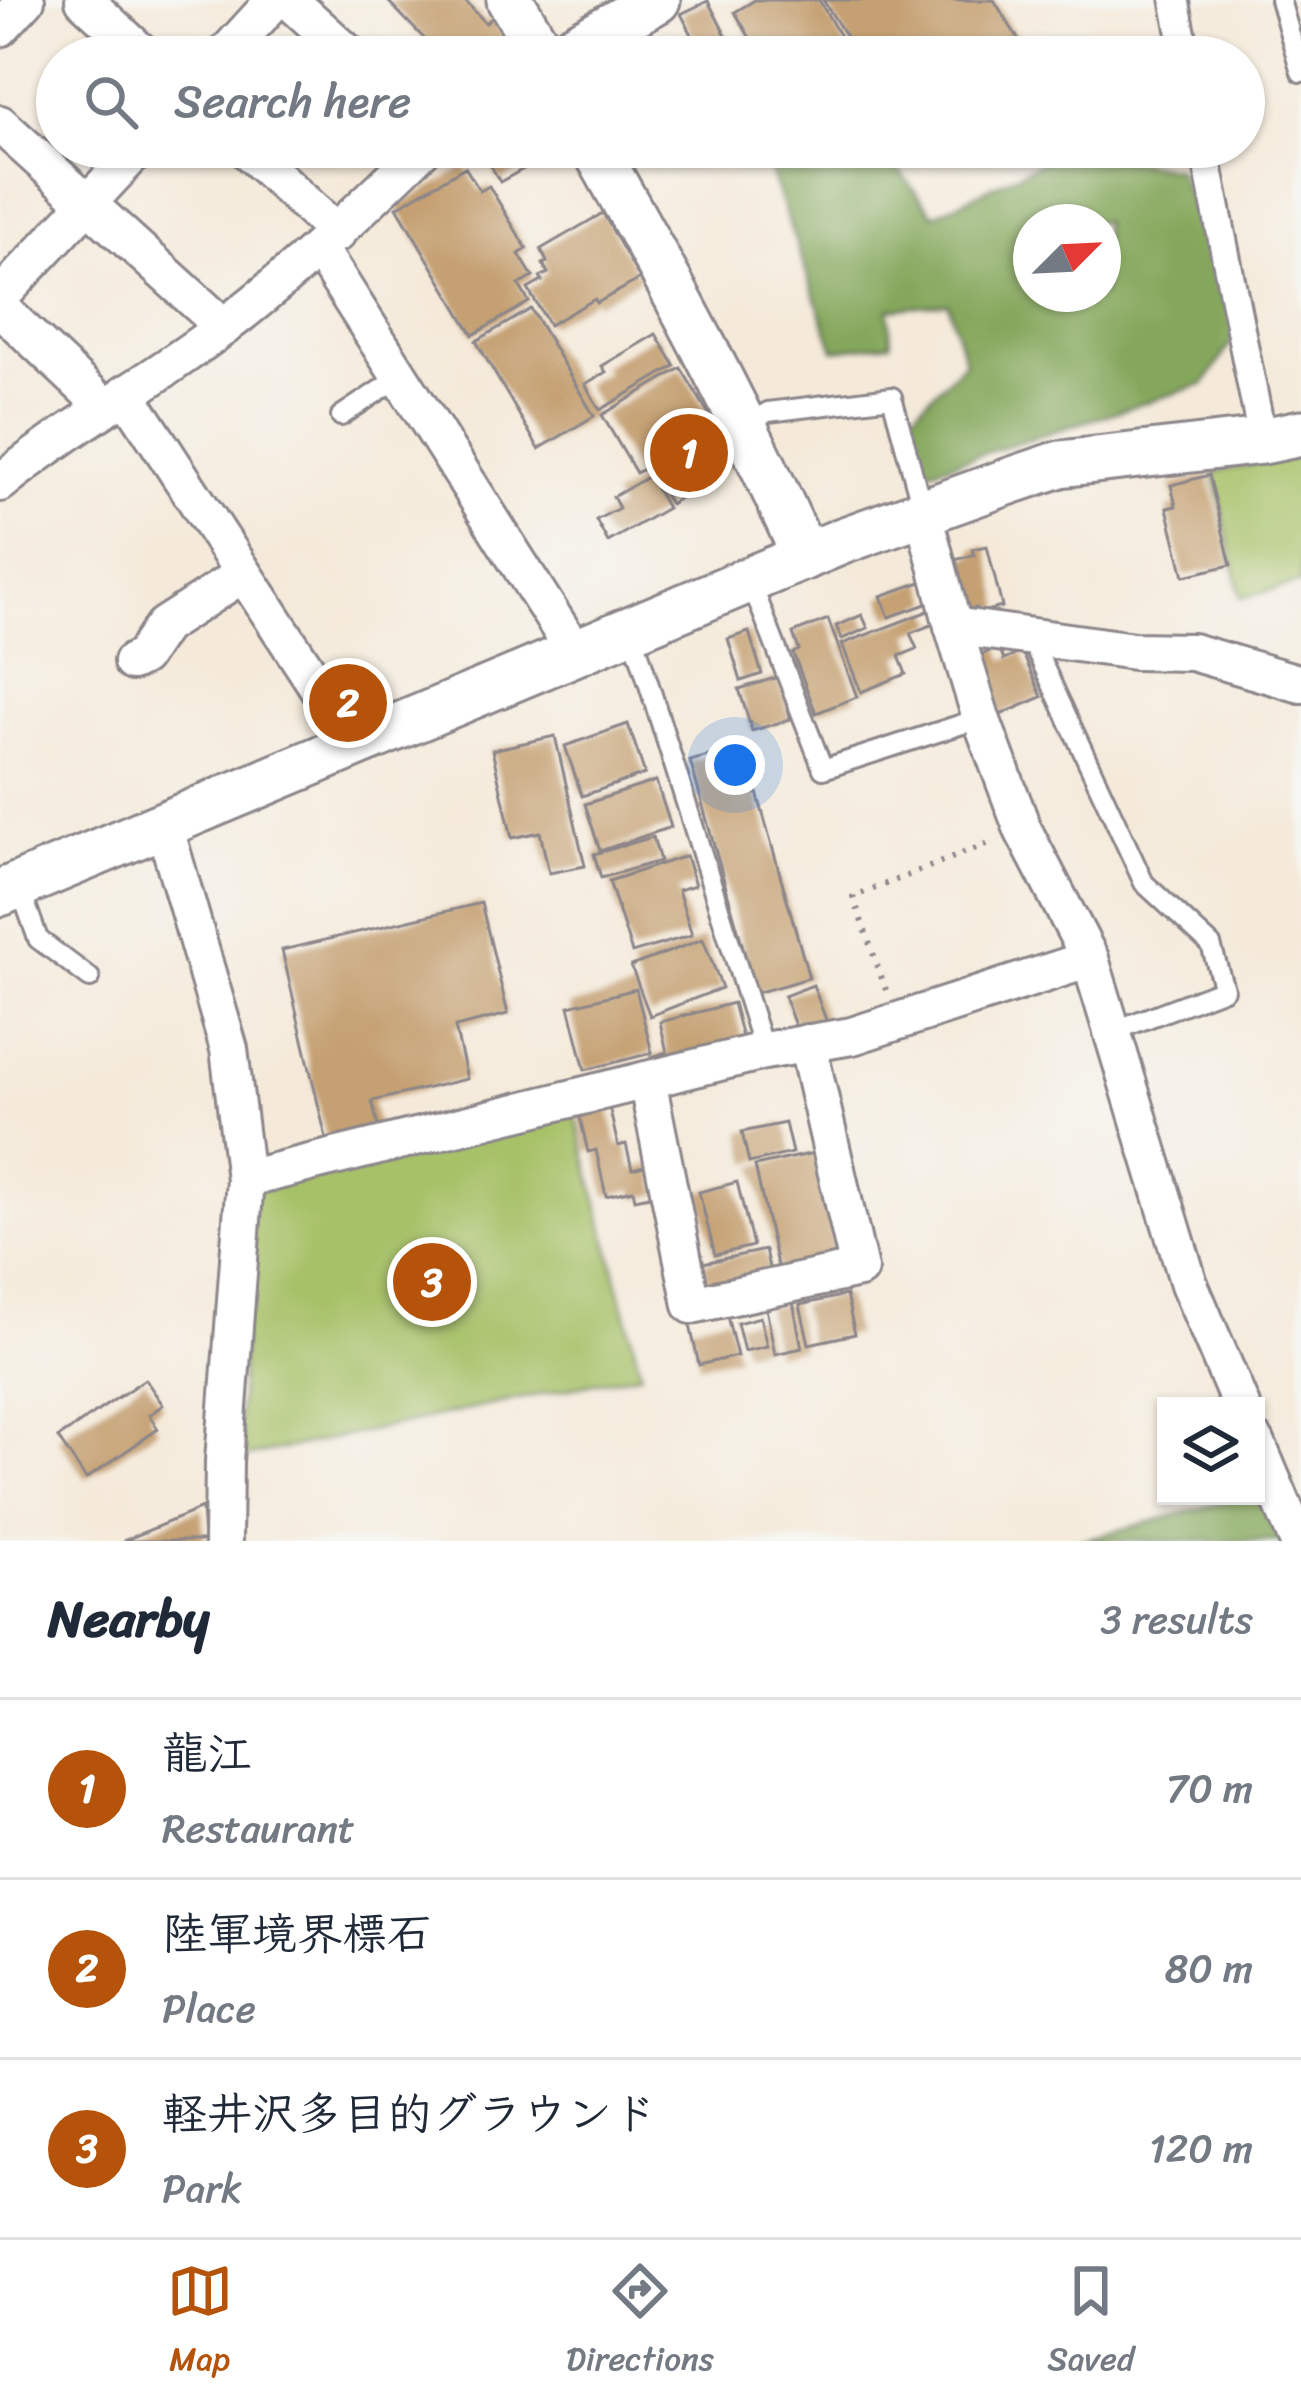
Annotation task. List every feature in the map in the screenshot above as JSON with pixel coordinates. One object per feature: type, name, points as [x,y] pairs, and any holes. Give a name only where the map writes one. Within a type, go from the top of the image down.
[{"type":"street","points":[[0,28],[26,0]]},
{"type":"street","points":[[84,0],[123,36]]},
{"type":"street","points":[[242,36],[275,0]]},
{"type":"street","points":[[290,0],[329,36]]},
{"type":"street","points":[[510,0],[530,36]]},
{"type":"street","points":[[581,36],[657,0]]},
{"type":"street","points":[[1175,0],[1182,36]]},
{"type":"street","points":[[0,124],[36,157]]},
{"type":"street","points":[[48,168],[224,327]]},
{"type":"street","points":[[0,297],[120,168]]},
{"type":"street","points":[[263,168],[328,240],[401,376],[575,652]]},
{"type":"street","points":[[0,483],[224,327],[328,240],[403,168]]},
{"type":"street","points":[[606,168],[678,296],[805,557]]},
{"type":"street","points":[[1208,168],[1258,417]]},
{"type":"street","points":[[0,308],[115,399],[243,574],[355,744]]},
{"type":"street","points":[[9,889],[923,512],[1060,464],[1301,433]]},
{"type":"street","points":[[923,512],[981,718],[1023,830],[1090,959],[1189,1284],[1237,1397]]},
{"type":"street","points":[[132,662],[142,657],[163,626],[243,574]]},
{"type":"street","points":[[953,626],[1134,651],[1192,652],[1301,684]]},
{"type":"street","points":[[164,826],[229,1049],[244,1179],[224,1461],[223,1541]]},
{"type":"street","points":[[244,1179],[764,1051],[852,1036],[1090,959]]},
{"type":"street","points":[[647,1080],[692,1305],[860,1269],[807,1043]]},
{"type":"street","points":[[1265,1463],[1298,1541]]},
{"type":"lane","points":[[1280,0],[1301,72]]},
{"type":"lane","points":[[341,416],[401,376]]},
{"type":"lane","points":[[744,426],[769,412],[892,397],[923,512]]},
{"type":"lane","points":[[750,580],[823,769],[981,718]]},
{"type":"lane","points":[[632,631],[764,1051]]},
{"type":"lane","points":[[1029,636],[1144,883],[1211,945],[1224,988],[1111,1032]]},
{"type":"lane","points":[[9,889],[38,939],[90,978]]},
{"type":"path","points":[[897,1022],[853,897],[1023,830]]},
{"type":"green space","points":[[769,168],[897,168],[934,215],[1029,168],[1177,169],[1240,329],[1205,384],[921,473],[910,416],[965,362],[948,303],[889,309],[891,343],[834,350]]},
{"type":"green space","points":[[1298,455],[1301,583],[1241,598],[1214,472]]},
{"type":"green space","points":[[573,1106],[641,1373],[237,1459],[249,1191]]},
{"type":"green space","points":[[1265,1493],[1288,1541],[1079,1541],[1213,1505],[1265,1505]]},
{"type":"building","points":[[387,0],[464,0],[486,23],[493,17],[503,36],[422,36]]},
{"type":"building","points":[[755,0],[819,0],[840,36],[749,36],[735,12]]},
{"type":"building","points":[[823,0],[994,0],[1016,36],[846,36]]},
{"type":"building","points":[[708,1],[726,36],[693,36],[681,14]]},
{"type":"building","points":[[466,168],[480,191],[489,186],[527,249],[519,254],[533,277],[519,285],[529,302],[473,335],[397,207]]},
{"type":"building","points":[[492,168],[525,168],[500,182]]},
{"type":"building","points":[[603,213],[640,279],[549,325],[528,289],[548,273],[541,249]]},
{"type":"building","points":[[531,309],[594,416],[539,449],[476,341]]},
{"type":"building","points":[[656,334],[675,366],[600,410],[585,384],[606,372],[602,366]]},
{"type":"building","points":[[681,368],[716,426],[636,473],[602,415]]},
{"type":"building","points":[[710,434],[730,467],[670,504],[650,471]]},
{"type":"building","points":[[1209,475],[1231,565],[1184,576],[1167,508],[1176,506],[1171,485]]},
{"type":"building","points":[[649,476],[667,508],[608,542],[596,520],[619,508],[613,497]]},
{"type":"building","points":[[987,546],[1002,607],[964,611],[951,561]]},
{"type":"building","points":[[924,581],[932,602],[889,617],[881,596]]},
{"type":"building","points":[[931,610],[937,623],[910,633],[917,649],[899,656],[906,674],[861,692],[842,644]]},
{"type":"building","points":[[862,615],[868,628],[842,639],[836,626]]},
{"type":"building","points":[[828,619],[857,697],[816,713],[793,653],[799,650],[793,633]]},
{"type":"building","points":[[749,632],[762,674],[741,681],[728,639]]},
{"type":"building","points":[[999,647],[1004,660],[1022,652],[1042,697],[1000,715],[975,658]]},
{"type":"building","points":[[778,677],[791,719],[752,731],[739,689]]},
{"type":"building","points":[[628,724],[645,774],[582,796],[565,746]]},
{"type":"building","points":[[555,736],[585,866],[549,873],[540,832],[512,838],[492,750]]},
{"type":"building","points":[[744,746],[809,978],[756,993],[690,761]]},
{"type":"building","points":[[656,781],[671,827],[600,851],[585,804]]},
{"type":"building","points":[[653,837],[660,861],[601,878],[594,854]]},
{"type":"building","points":[[686,856],[695,885],[678,890],[692,935],[632,953],[609,881]]},
{"type":"building","points":[[481,903],[508,1014],[455,1027],[467,1079],[372,1101],[379,1130],[327,1142],[282,950]]},
{"type":"building","points":[[703,939],[722,988],[650,1016],[631,966]]},
{"type":"building","points":[[813,985],[829,1028],[800,1039],[784,996]]},
{"type":"building","points":[[636,989],[652,1053],[585,1070],[569,1006]]},
{"type":"building","points":[[733,1003],[744,1045],[655,1069],[652,1057],[667,1052],[660,1022]]},
{"type":"building","points":[[609,1106],[618,1146],[626,1144],[632,1169],[652,1164],[659,1194],[635,1199],[633,1190],[606,1196],[596,1150],[588,1152],[579,1113]]},
{"type":"building","points":[[785,1123],[792,1153],[749,1163],[742,1132]]},
{"type":"building","points":[[814,1153],[839,1265],[780,1278],[755,1166]]},
{"type":"building","points":[[737,1182],[753,1246],[715,1255],[699,1192]]},
{"type":"building","points":[[765,1250],[772,1281],[710,1294],[703,1263]]},
{"type":"building","points":[[846,1295],[855,1334],[809,1344],[800,1305]]},
{"type":"building","points":[[793,1302],[802,1348],[775,1354],[766,1308]]},
{"type":"building","points":[[727,1316],[737,1356],[699,1365],[690,1325]]},
{"type":"building","points":[[760,1317],[767,1346],[744,1351],[737,1323]]},
{"type":"building","points":[[145,1379],[163,1405],[149,1415],[158,1429],[86,1479],[58,1438]]},
{"type":"building","points":[[202,1508],[204,1541],[123,1541]]},
{"type":"place","name":"龍江","points":[[689,453]]},
{"type":"place","name":"陸軍境界標石","points":[[348,703]]},
{"type":"place","name":"軽井沢多目的グラウンド","points":[[432,1282]]}]
